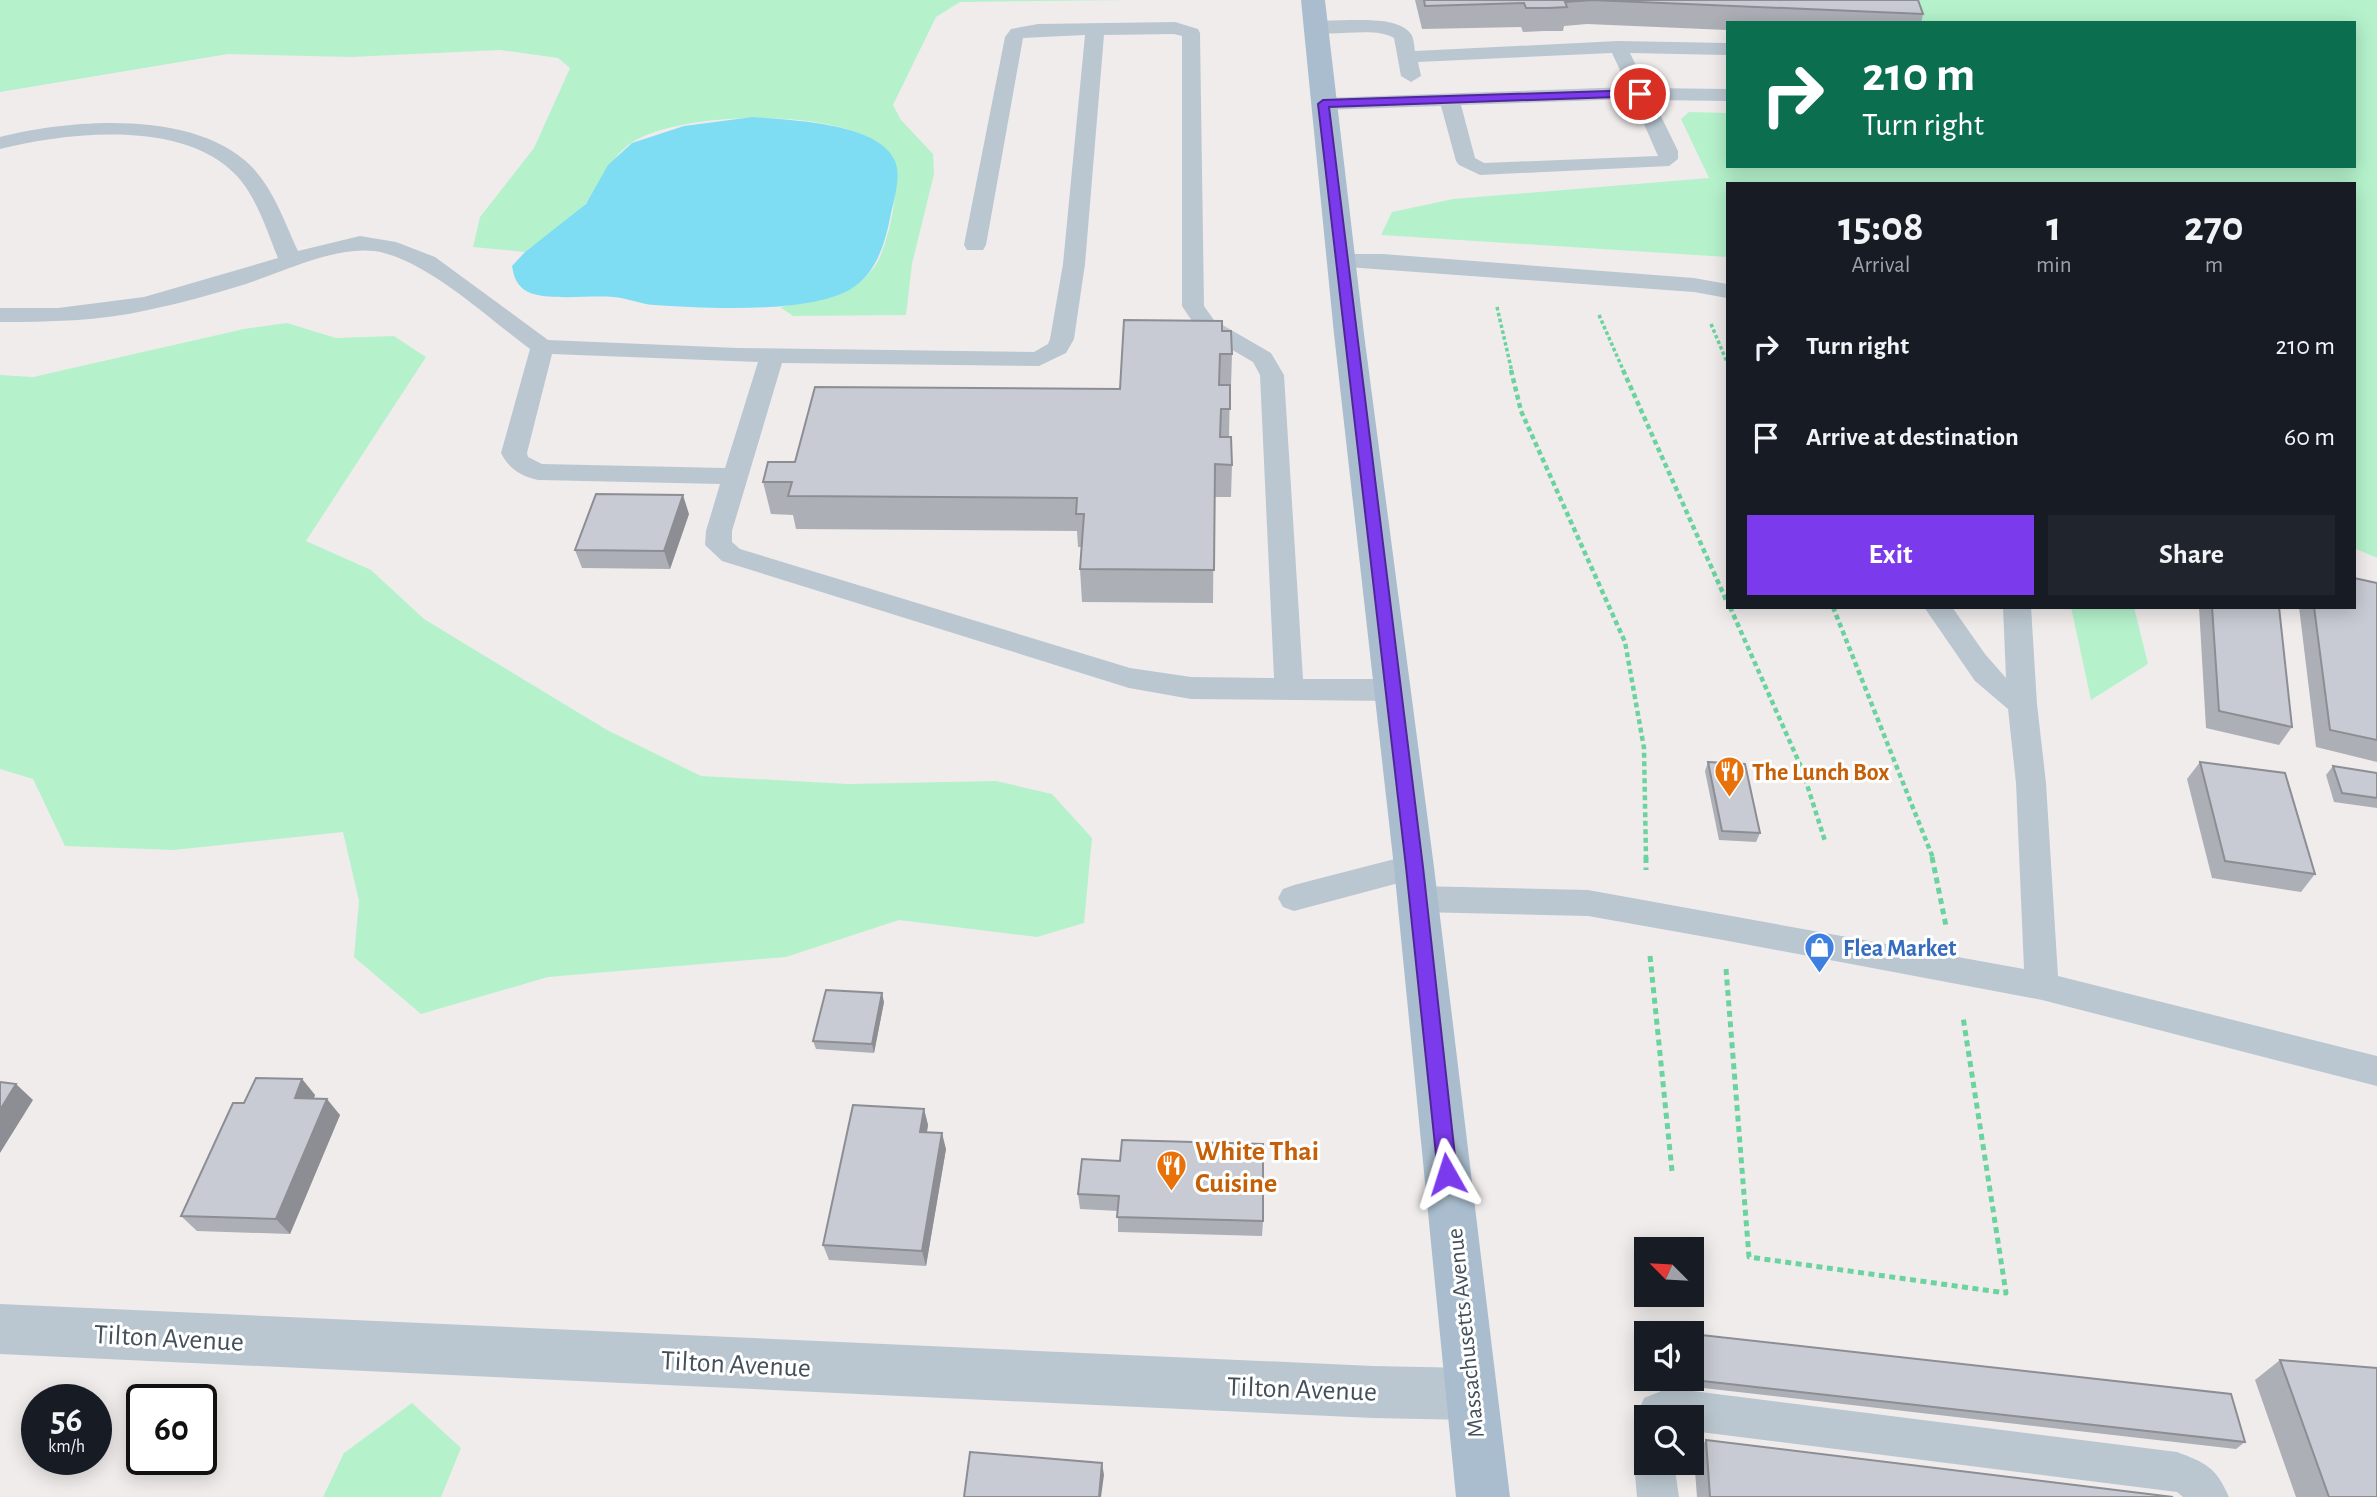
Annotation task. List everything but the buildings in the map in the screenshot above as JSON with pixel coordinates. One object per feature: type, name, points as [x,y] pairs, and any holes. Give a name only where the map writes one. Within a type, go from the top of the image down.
[{"type":"main road","name":"Massachusetts Avenue","points":[[1314,13],[1416,883],[1483,1497]]},
{"type":"street","name":"Tilton Avenue","points":[[0,1329],[1373,1392],[1471,1394]]},
{"type":"lane","points":[[1314,13],[1398,32],[1403,36],[1417,100]]},
{"type":"lane","points":[[975,245],[1014,37],[1026,31],[1095,29],[1175,28],[1191,33],[1193,306],[1206,325],[1263,358],[1272,375],[1289,690]]},
{"type":"lane","points":[[0,315],[58,315],[145,304],[360,243],[388,247],[427,262],[542,347],[772,355],[1039,359],[1058,348],[1062,339],[1073,264],[1095,29]]},
{"type":"lane","points":[[1406,57],[1618,47],[1726,49]]},
{"type":"lane","points":[[1449,99],[1466,161],[1480,169],[1662,162],[1670,156],[1618,47]]},
{"type":"lane","points":[[1323,104],[1640,94],[1726,94]]},
{"type":"lane","points":[[0,144],[49,132],[113,130],[184,137],[218,151],[243,169],[258,189],[290,261]]},
{"type":"lane","points":[[1341,261],[1383,261],[1581,276],[1694,285],[1726,291]]},
{"type":"lane","points":[[542,347],[514,453],[518,462],[538,472],[735,476]]},
{"type":"lane","points":[[772,355],[719,531],[718,545],[732,555],[1129,678],[1166,686],[1392,690]]},
{"type":"lane","points":[[1939,609],[1984,676],[2003,693],[2022,704]]},
{"type":"lane","points":[[2017,609],[2022,704],[2031,783],[2042,986]]},
{"type":"lane","points":[[1294,898],[1416,883],[1588,903],[2042,986],[2377,1071]]},
{"type":"lane","points":[[1704,1412],[2177,1472],[2195,1479],[2208,1497]]},
{"type":"lane","points":[[1655,1475],[1658,1497]]},
{"type":"path","points":[[1488,269],[1521,411],[1625,642],[1644,748],[1646,914],[1672,1171]]},
{"type":"path","points":[[1581,276],[1726,600]]},
{"type":"path","points":[[1731,609],[1802,769],[1825,841]]},
{"type":"path","points":[[1723,927],[1749,1257],[2006,1293],[1955,970],[1931,850],[1834,609]]},
{"type":"green space","points":[[0,0],[1129,0],[960,2],[936,17],[893,105],[901,120],[933,154],[934,174],[912,264],[906,315],[793,316],[780,307],[826,298],[852,288],[870,272],[880,256],[890,225],[895,173],[893,160],[887,150],[866,136],[836,126],[762,118],[723,119],[655,132],[623,149],[587,202],[566,222],[525,252],[473,247],[480,217],[534,148],[570,68],[558,58],[500,50],[351,57],[228,54],[0,92]]},
{"type":"green space","points":[[1743,0],[2377,0],[2377,558],[2356,549],[2356,182],[1726,182],[1726,257],[1381,235],[1392,212],[1453,199],[1709,178],[1681,119],[1689,112],[1726,113],[1726,168],[2356,168],[2356,21],[1895,21]]},
{"type":"green space","points":[[287,323],[336,338],[394,336],[426,357],[306,541],[371,570],[424,619],[607,730],[701,776],[848,784],[996,781],[1052,794],[1092,838],[1084,923],[1037,937],[899,920],[786,957],[548,977],[421,1014],[354,957],[359,901],[343,832],[174,850],[65,846],[33,779],[0,769],[0,375],[33,377],[244,329]]},
{"type":"green space","points":[[2071,609],[2134,609],[2148,664],[2091,700]]},
{"type":"green space","points":[[412,1403],[461,1448],[441,1497],[323,1497],[344,1453]]},
{"type":"water","points":[[753,117],[831,125],[852,131],[871,138],[886,148],[895,161],[897,182],[885,238],[874,265],[854,287],[836,296],[812,302],[786,306],[728,308],[654,305],[613,297],[536,295],[524,290],[519,284],[512,266],[525,252],[586,204],[608,165],[632,143],[684,126]]},
{"type":"place","name":"The Lunch Box","points":[[1729,799]]},
{"type":"place","name":"Flea Market","points":[[1820,975]]},
{"type":"place","name":"White Thai Cuisine","points":[[1172,1193]]},
{"type":"route","points":[[1447,1174],[1414,867],[1323,104],[1640,94]]}]
